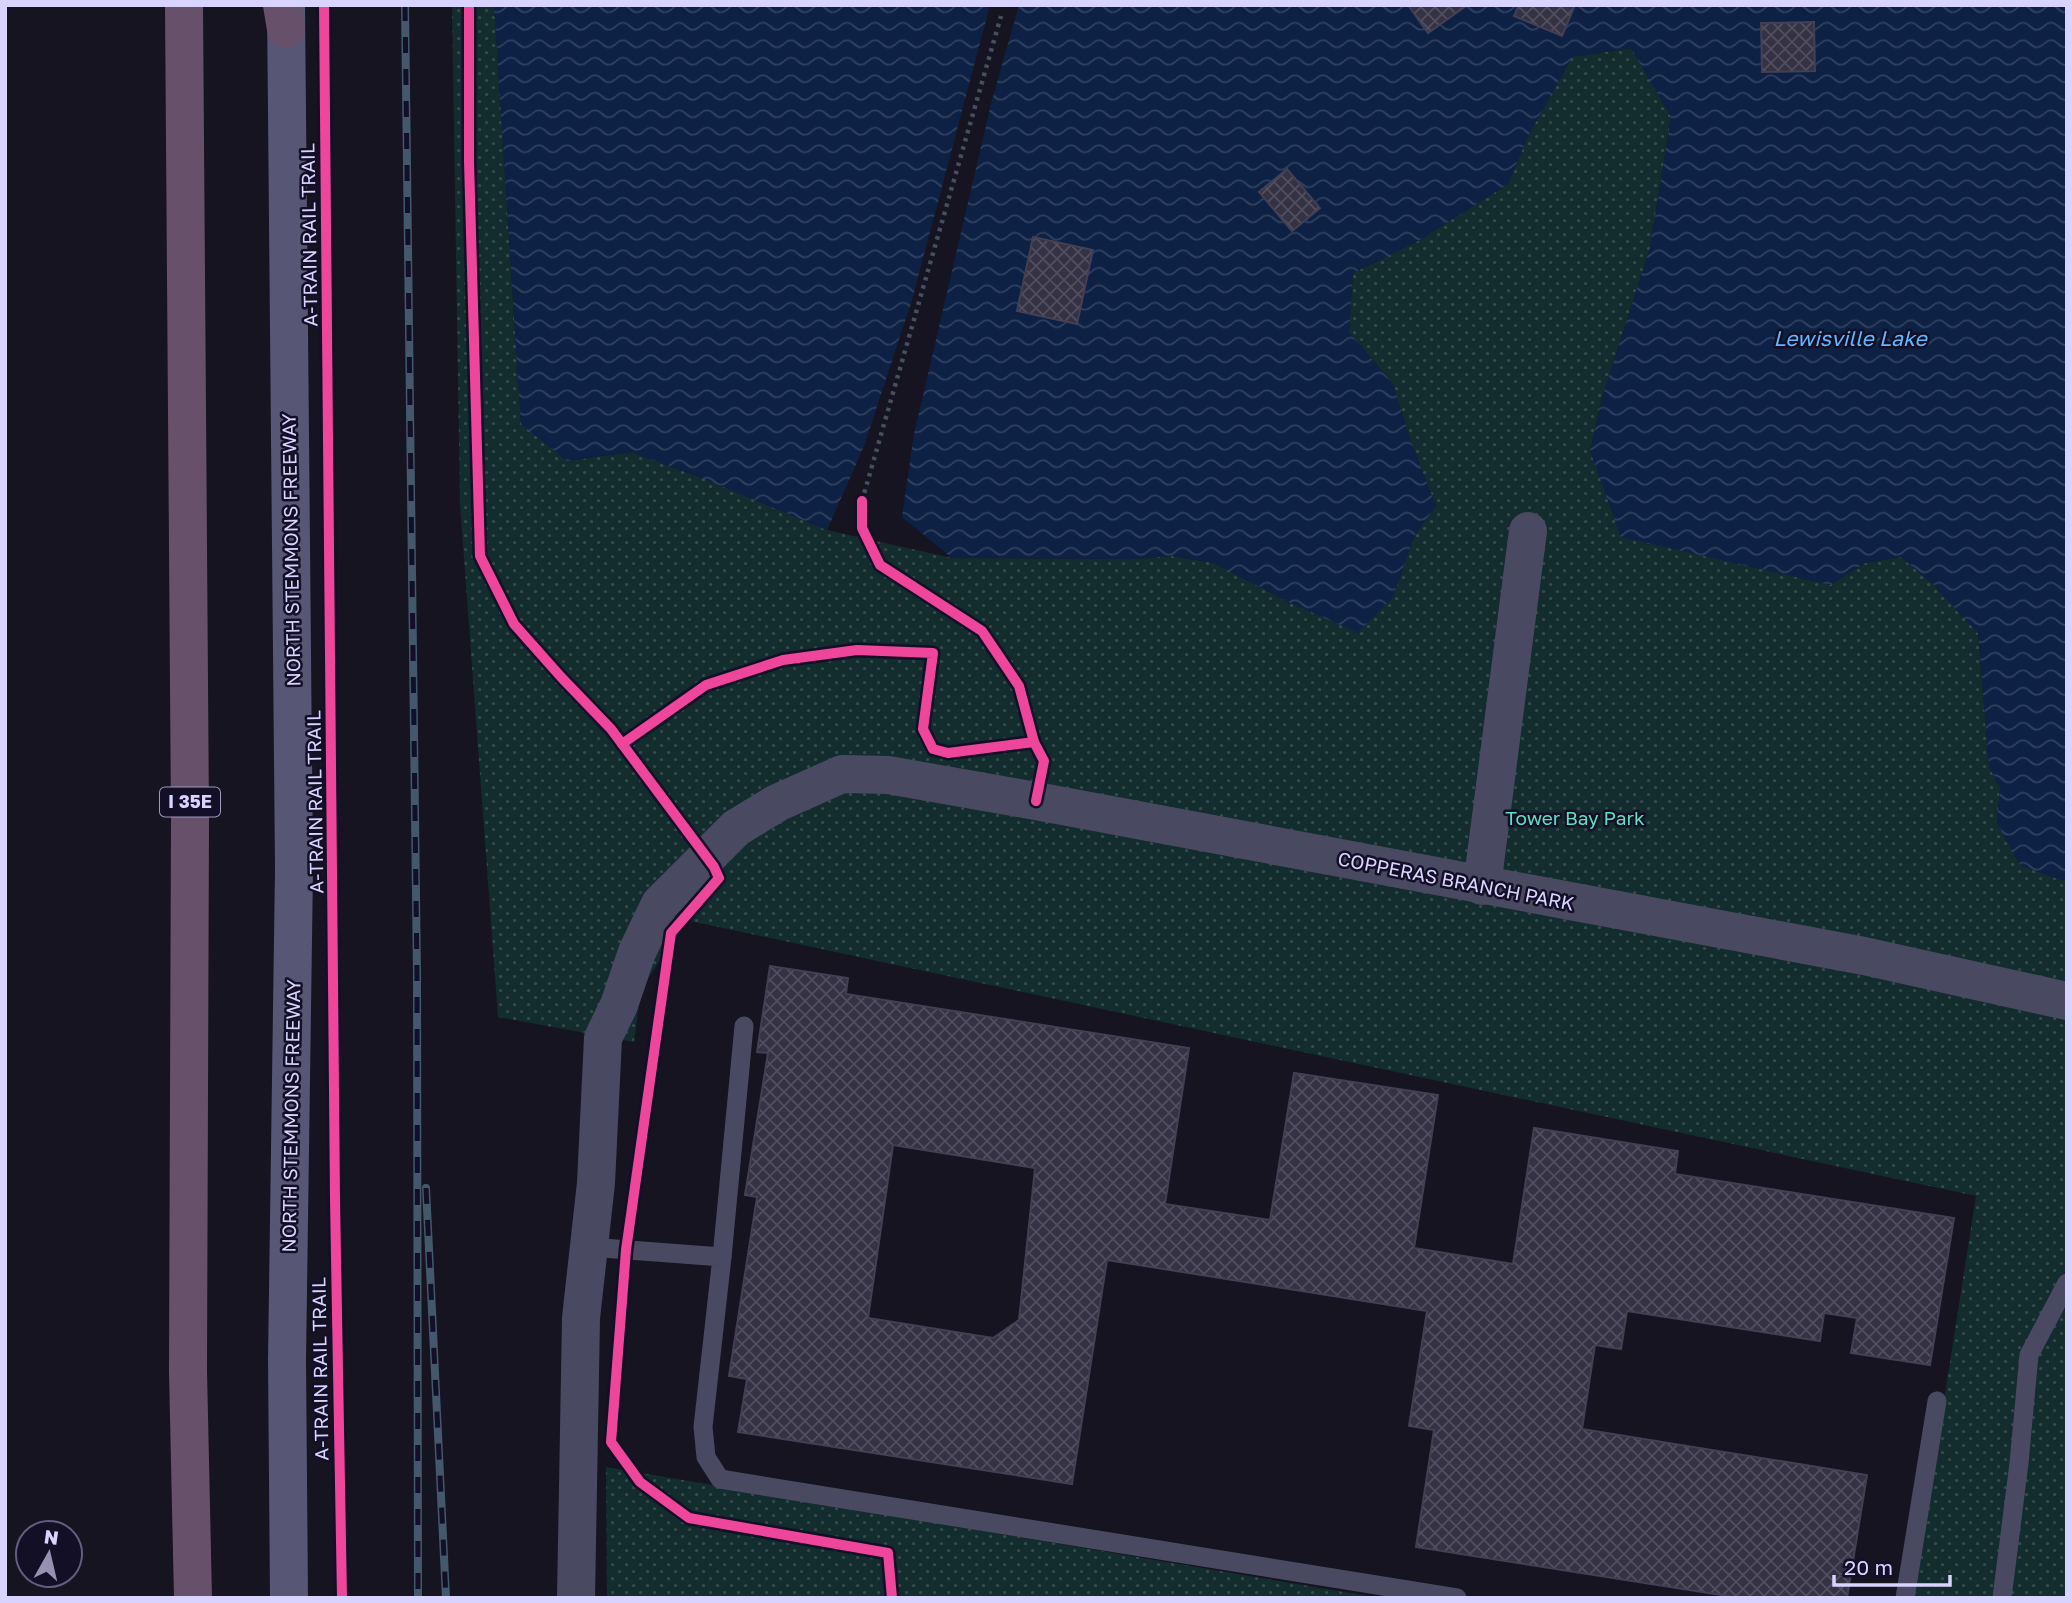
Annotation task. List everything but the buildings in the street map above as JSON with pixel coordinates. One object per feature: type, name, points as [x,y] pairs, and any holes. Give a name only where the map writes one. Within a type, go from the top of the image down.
[{"type":"highway","name":"I 35E","points":[[184,5],[190,804],[188,1371],[193,1598]]},
{"type":"main road","name":"NORTH STEMMONS FREEWAY","points":[[285,13],[294,855],[287,1360],[289,1598]]},
{"type":"street","points":[[1482,886],[1528,531]]},
{"type":"street","name":"COPPERAS BRANCH PARK","points":[[589,1247],[596,1183],[603,1038],[619,1005],[637,952],[660,904],[736,828],[777,803],[842,774],[888,775],[1864,956],[2067,1001]]},
{"type":"street","points":[[576,1598],[581,1318],[589,1247]]},
{"type":"lane","points":[[744,1026],[703,1427],[706,1457],[720,1479],[1457,1598]]},
{"type":"lane","points":[[589,1247],[722,1257]]},
{"type":"lane","points":[[2001,1598],[2019,1462],[2029,1355],[2067,1283]]},
{"type":"lane","points":[[1905,1598],[1937,1401]]},
{"type":"path","points":[[862,501],[1001,16]]},
{"type":"green space","name":"Tower Bay Park","points":[[452,5],[494,5],[521,423],[567,461],[631,452],[827,530],[952,558],[1133,559],[1172,556],[1214,563],[1291,603],[1393,597],[1414,536],[1436,506],[1411,442],[1393,384],[1349,332],[1353,273],[1418,241],[1508,184],[1528,136],[1572,57],[1632,48],[1671,117],[1650,248],[1602,398],[1590,451],[1773,571],[1830,585],[1865,563],[1901,557],[1932,583],[1978,633],[1989,766],[2000,788],[1997,823],[2020,865],[2067,880],[2067,1598],[1913,1598],[1976,1196],[686,920],[641,989],[634,1042],[498,1017],[460,504]]},
{"type":"green space","points":[[606,1467],[1380,1598],[607,1598]]},
{"type":"water","points":[[494,5],[990,5],[912,300],[864,446],[827,530],[631,452],[567,461],[521,424]]},
{"type":"water","name":"Lewisville Lake","points":[[1019,5],[2067,5],[2067,880],[2020,865],[1997,823],[2000,788],[1989,766],[1978,633],[1932,583],[1901,557],[1865,563],[1830,585],[1621,537],[1590,451],[1602,398],[1650,248],[1671,117],[1631,48],[1572,57],[1528,136],[1508,184],[1418,241],[1353,273],[1349,332],[1393,384],[1411,442],[1436,506],[1414,536],[1393,597],[1358,633],[1291,603],[1214,563],[1172,556],[1133,559],[952,558],[902,517],[914,434],[991,104]]},
{"type":"railway","points":[[405,5],[417,975],[418,1598]]},
{"type":"railway","points":[[426,1188],[446,1598]]},
{"type":"cycle path","name":"A-TRAIN RAIL TRAIL","points":[[324,5],[335,1199],[342,1598]]},
{"type":"cycle path","points":[[469,5],[469,161],[480,556],[514,624],[611,729],[714,867],[719,878],[671,933],[626,1250],[611,1442],[640,1482],[689,1518],[888,1553],[892,1598]]},
{"type":"cycle path","points":[[862,501],[862,528],[880,565],[982,631],[1019,686],[1034,742],[1044,761],[1036,801]]},
{"type":"cycle path","points":[[622,744],[706,685],[783,660],[857,650],[933,653],[923,729],[933,749],[948,753],[1034,742]]}]
